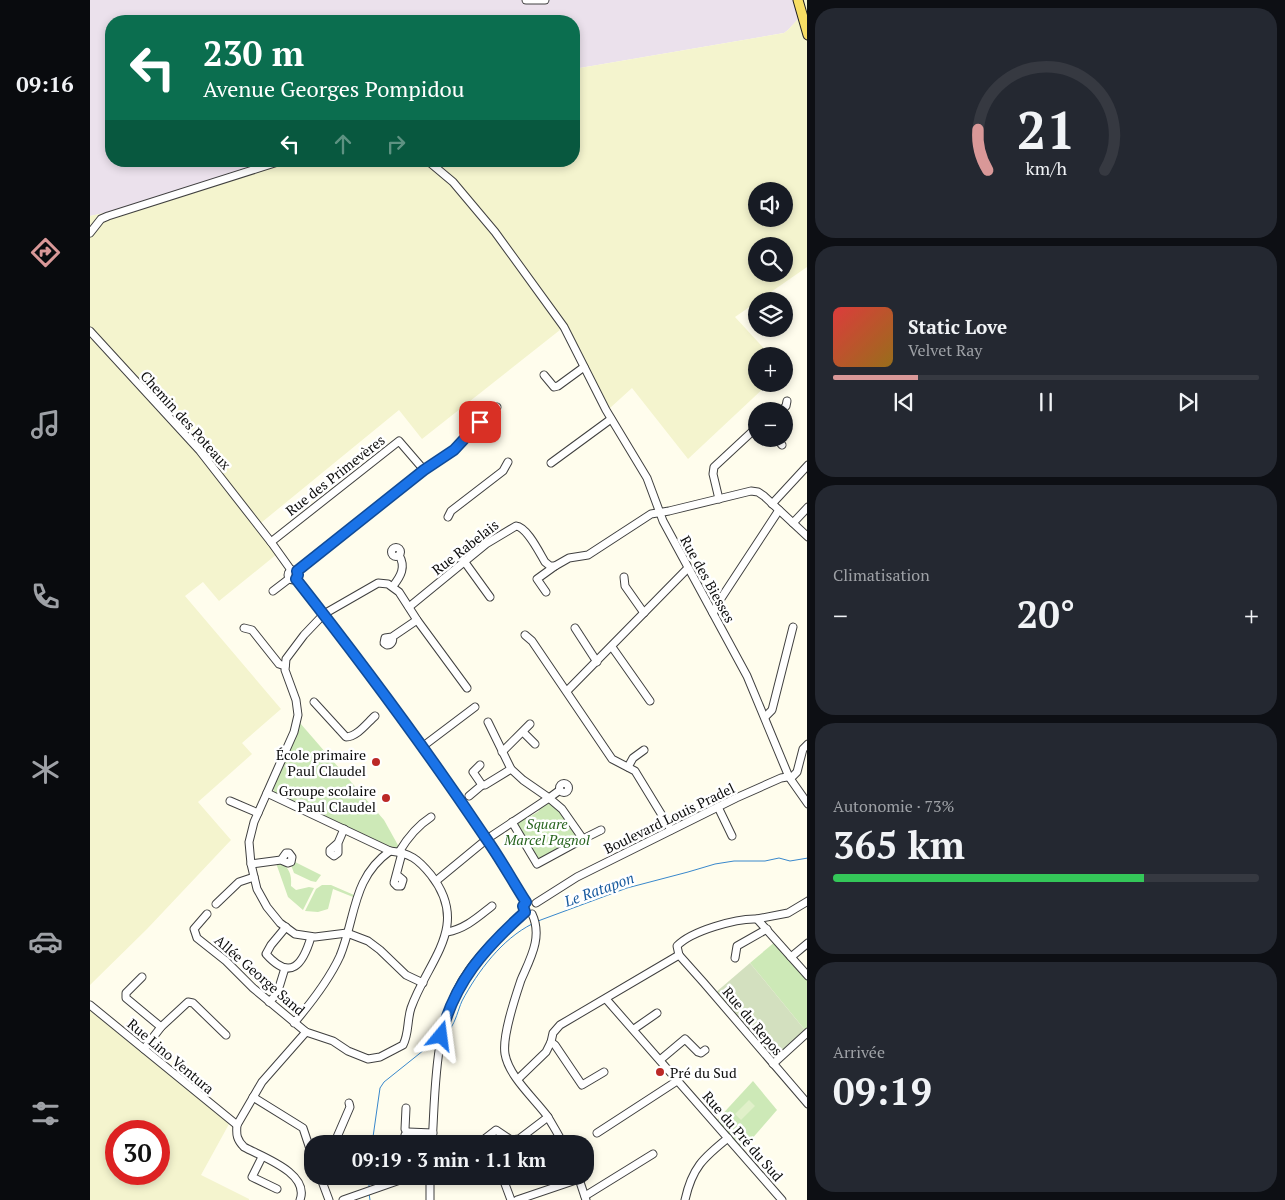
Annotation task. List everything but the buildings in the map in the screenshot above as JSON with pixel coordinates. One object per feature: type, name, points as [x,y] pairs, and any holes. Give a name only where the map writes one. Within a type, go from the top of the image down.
[{"type":"main road","points":[[798,0],[807,32]]},
{"type":"street","points":[[526,0],[545,0]]},
{"type":"street","points":[[90,233],[101,219],[108,216],[263,167]]},
{"type":"street","name":"Rue des Biesses","points":[[435,167],[453,182],[495,232],[564,327],[611,419],[647,478],[659,512],[747,676],[790,777],[807,802]]},
{"type":"street","name":"Chemin des Poteaux","points":[[90,331],[200,452],[294,571]]},
{"type":"street","points":[[544,375],[554,387],[584,367]]},
{"type":"street","points":[[273,591],[298,575],[294,571],[424,470],[454,450],[497,407]]},
{"type":"street","points":[[550,463],[611,419]]},
{"type":"street","points":[[719,499],[713,474],[714,467],[748,435]]},
{"type":"street","name":"Rue des Primevères","points":[[271,542],[399,441],[424,470]]},
{"type":"street","points":[[448,517],[451,511],[503,471],[508,462]]},
{"type":"street","points":[[772,504],[807,466]]},
{"type":"street","points":[[546,592],[537,579],[569,558],[588,555],[652,514],[669,512],[751,491],[758,492],[807,536]]},
{"type":"street","points":[[793,524],[807,508]]},
{"type":"street","points":[[713,612],[778,510]]},
{"type":"street","name":"Rue Rabelais","points":[[409,607],[486,544],[516,526],[525,531],[546,562],[550,566],[555,566]]},
{"type":"street","points":[[393,586],[402,572],[403,565],[399,555]]},
{"type":"street","points":[[464,561],[490,597]]},
{"type":"street","points":[[567,691],[688,568]]},
{"type":"street","points":[[624,577],[625,586],[644,614]]},
{"type":"street","points":[[293,579],[324,614],[422,747],[487,839],[526,902]]},
{"type":"street","points":[[423,983],[406,975],[368,941],[347,933],[311,937],[295,934],[280,923],[267,907],[257,889],[251,864],[250,842],[258,813],[294,732],[298,714],[296,700],[285,670],[286,659],[324,614],[378,583],[393,586],[467,688]]},
{"type":"street","points":[[392,638],[417,620]]},
{"type":"street","points":[[765,717],[772,710],[793,626]]},
{"type":"street","points":[[244,628],[252,630],[279,664],[285,666]]},
{"type":"street","points":[[574,628],[597,662]]},
{"type":"street","points":[[525,634],[567,691],[612,759],[634,771],[671,830]]},
{"type":"street","points":[[612,646],[650,701]]},
{"type":"street","points":[[314,702],[346,737],[356,734],[375,716]]},
{"type":"street","points":[[422,747],[475,706]]},
{"type":"street","points":[[488,722],[511,769],[562,809],[583,838]]},
{"type":"street","points":[[502,752],[530,724]]},
{"type":"street","points":[[523,732],[535,744]]},
{"type":"street","points":[[790,777],[796,772],[803,749],[807,745]]},
{"type":"street","points":[[628,767],[633,758],[644,750]]},
{"type":"street","points":[[480,765],[474,769],[474,772],[482,785]]},
{"type":"street","points":[[469,796],[482,785],[511,769]]},
{"type":"street","name":"Boulevard Louis Pradel","points":[[536,903],[577,877],[671,830],[781,778],[790,777]]},
{"type":"street","points":[[436,881],[487,839],[560,790]]},
{"type":"street","points":[[267,793],[390,851],[413,856],[436,881],[448,914],[447,932],[458,930],[492,906]]},
{"type":"street","points":[[230,801],[258,813]]},
{"type":"street","points":[[718,807],[732,836]]},
{"type":"street","points":[[397,875],[400,852],[407,839],[419,825],[431,816]]},
{"type":"street","points":[[512,822],[537,864],[601,830]]},
{"type":"street","points":[[338,844],[344,829]]},
{"type":"street","points":[[294,1023],[327,979],[339,956],[358,893],[367,874],[378,859],[390,851]]},
{"type":"street","points":[[251,864],[281,860]]},
{"type":"street","points":[[216,904],[239,882],[254,876]]},
{"type":"street","points":[[406,1108],[405,1129],[407,1133],[433,1133],[438,1052],[444,1022],[450,1007],[463,981],[478,959],[532,918],[537,910],[536,903],[532,900],[526,902],[523,906],[532,918],[536,946],[518,991],[506,1036],[504,1053],[509,1066],[548,1117],[558,1135]]},
{"type":"street","points":[[518,1079],[546,1052],[553,1034],[560,1025],[679,955],[677,946],[682,941],[715,926],[744,918],[757,919],[788,912],[807,902]]},
{"type":"street","name":"Allée George Sand","points":[[207,914],[194,929],[197,938],[226,961],[306,1032],[333,1041],[363,1058],[372,1059],[403,1045],[411,1008],[447,932]]},
{"type":"street","points":[[757,919],[807,975]]},
{"type":"street","points":[[286,927],[271,944],[266,954],[273,962],[285,968],[296,966],[306,955],[311,937]]},
{"type":"street","points":[[735,958],[737,946],[766,929]]},
{"type":"street","points":[[791,957],[807,944]]},
{"type":"street","name":"Rue du Repos","points":[[679,955],[807,1103]]},
{"type":"street","points":[[270,1002],[277,994],[285,968]]},
{"type":"street","points":[[142,977],[126,993],[126,998],[161,1027]]},
{"type":"street","name":"Rue du Pré du Sud","points":[[606,999],[782,1200]]},
{"type":"street","points":[[144,1049],[161,1027],[188,1002],[193,1003],[226,1035]]},
{"type":"street","name":"Rue Lino Ventura","points":[[90,1005],[237,1125]]},
{"type":"street","points":[[634,1030],[657,1013]]},
{"type":"street","points":[[300,1200],[301,1185],[293,1174],[244,1147],[238,1141],[236,1133],[237,1125],[262,1082],[306,1032]]},
{"type":"street","points":[[773,1064],[807,1033]]},
{"type":"street","points":[[660,1060],[684,1039],[698,1052],[701,1053],[705,1050]]},
{"type":"street","points":[[551,1042],[582,1085],[604,1072]]},
{"type":"street","points":[[597,1133],[677,1081]]},
{"type":"street","points":[[253,1098],[303,1128],[305,1135]]},
{"type":"street","points":[[338,1135],[350,1107],[349,1103]]},
{"type":"street","points":[[524,1135],[548,1117]]},
{"type":"street","points":[[490,1135],[496,1130],[504,1135]]},
{"type":"street","points":[[685,1200],[695,1171],[706,1156],[728,1138]]},
{"type":"street","points":[[582,1185],[586,1198],[653,1154]]},
{"type":"street","points":[[262,1157],[252,1177],[278,1189]]},
{"type":"street","points":[[323,1185],[329,1200]]},
{"type":"street","points":[[343,1200],[384,1185]]},
{"type":"street","points":[[430,1185],[430,1200]]},
{"type":"street","points":[[505,1185],[510,1200]]},
{"type":"street","points":[[517,1200],[557,1185]]},
{"type":"shaded area","points":[[90,0],[794,0],[799,18],[784,33],[580,68],[580,15],[105,15],[105,167],[255,167],[118,210],[90,216]]},
{"type":"green space","points":[[803,0],[807,0],[807,267],[793,277],[793,237],[748,237],[748,282],[785,282],[771,292],[748,292],[748,308],[735,317],[748,331],[748,337],[753,337],[763,347],[748,347],[748,392],[759,392],[688,459],[632,388],[610,408],[565,326],[422,439],[399,410],[256,527],[277,554],[219,601],[203,582],[185,596],[281,709],[242,743],[252,754],[198,802],[231,840],[147,929],[90,985],[90,216],[118,210],[255,167],[580,167],[580,68],[784,33],[806,10]]},
{"type":"green space","points":[[300,723],[384,820],[399,847],[391,848],[275,793],[272,787]]},
{"type":"green space","name":"Square Marcel Pagnol","points":[[551,803],[560,811],[578,835],[576,841],[540,860],[534,857],[517,824],[518,821],[529,814],[531,816],[539,811],[538,808]]},
{"type":"green space","points":[[280,862],[289,872],[291,886],[296,890],[309,887],[314,888],[303,910],[288,897],[276,863]]},
{"type":"green space","points":[[295,862],[321,875],[316,882],[294,873],[291,865]]},
{"type":"green space","points":[[322,885],[331,885],[354,895],[353,897],[333,889],[328,909],[318,912],[305,911],[316,889]]},
{"type":"green space","points":[[776,941],[807,978],[807,1029],[805,1030],[750,963]]},
{"type":"green space","points":[[750,963],[805,1030],[776,1059],[770,1059],[715,993]]},
{"type":"green space","points":[[90,1008],[229,1124],[201,1175],[249,1200],[90,1200]]},
{"type":"green space","points":[[753,1081],[777,1110],[743,1149],[717,1120]]},
{"type":"green space","points":[[749,1100],[755,1106],[741,1120],[735,1114]]},
{"type":"waterway","name":"Le Ratapon","points":[[538,921],[627,888],[715,864],[734,861],[765,861],[779,858],[790,861],[807,858]]},
{"type":"waterway","name":"Le Ratapon","points":[[450,1029],[462,1001],[483,967],[511,938],[532,924]]},
{"type":"waterway","name":"Le Ratapon","points":[[373,1135],[380,1088],[384,1082],[434,1042]]},
{"type":"waterway","name":"Le Ratapon","points":[[369,1193],[370,1200]]},
{"type":"place","name":"École primaire Paul Claudel","points":[[376,762]]},
{"type":"place","name":"Groupe scolaire Paul Claudel","points":[[386,798]]},
{"type":"place","name":"Pré du Sud","points":[[660,1072]]},
{"type":"route","points":[[441,1036],[444,1022],[463,981],[483,954],[525,912],[523,906],[526,902],[487,839],[390,702],[296,579],[297,571],[424,470],[454,450],[480,422]]}]
